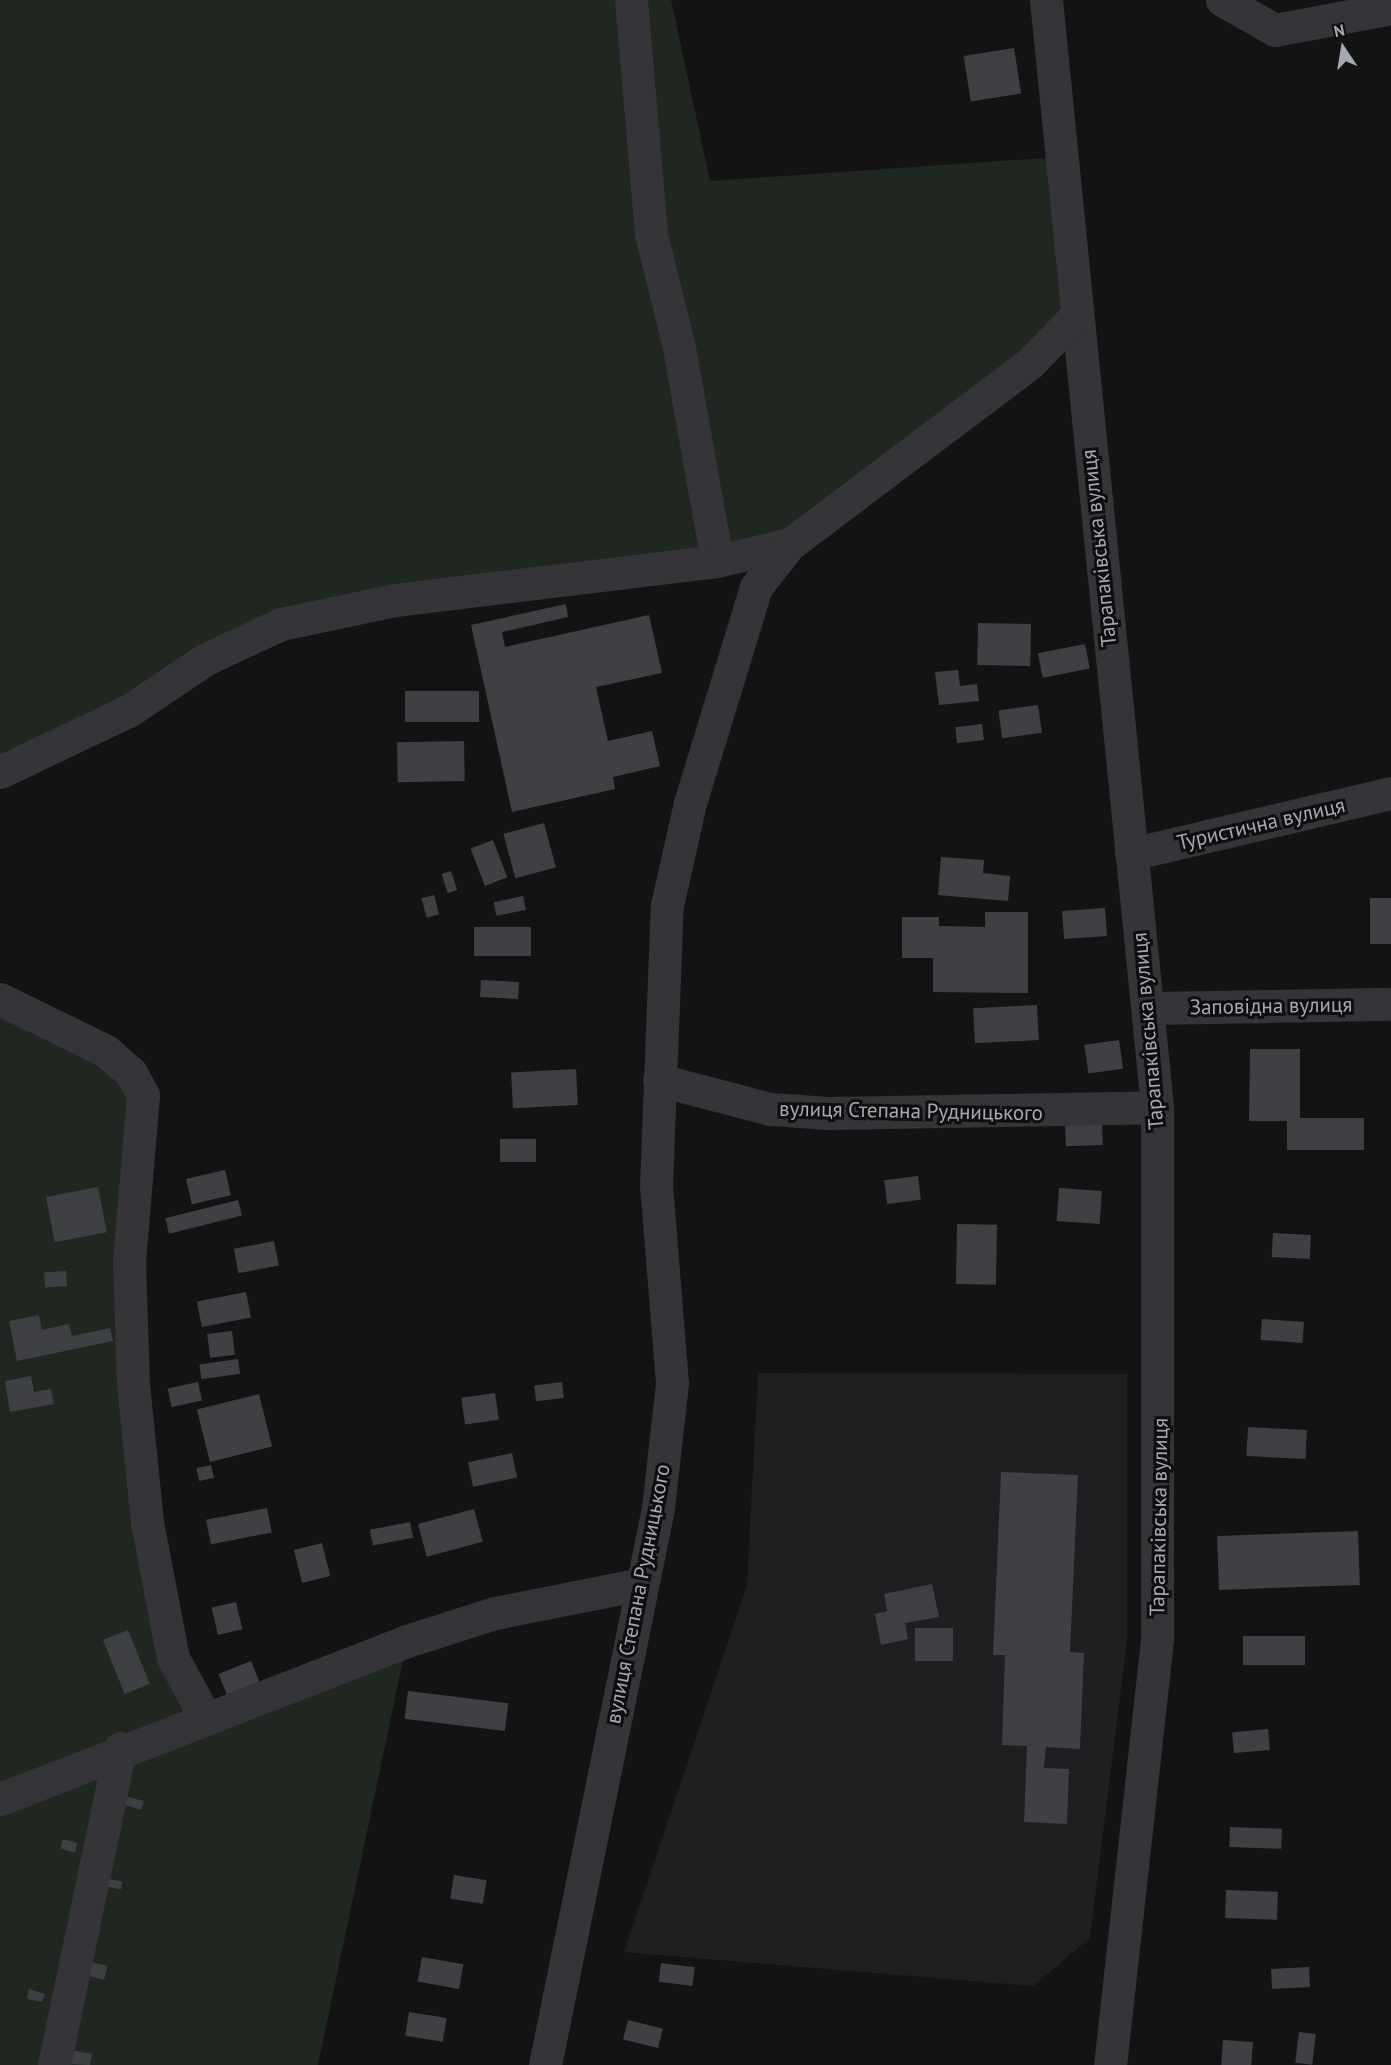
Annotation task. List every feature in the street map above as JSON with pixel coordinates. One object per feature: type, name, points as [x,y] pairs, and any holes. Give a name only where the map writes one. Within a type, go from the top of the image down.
[{"type":"street","points":[[631,0],[645,193],[717,561]]},
{"type":"street","name":"Тарапаківська вулиця","points":[[1046,0],[1074,318],[1131,854],[1151,1008],[1157,1107],[1157,1640],[1110,2065]]},
{"type":"street","points":[[1222,0],[1275,30],[1391,8]]},
{"type":"street","points":[[659,1080],[667,904],[690,804],[756,586],[790,544],[1029,364],[1074,318]]},
{"type":"street","points":[[0,772],[130,710],[204,660],[281,624],[395,600],[717,561],[790,544]]},
{"type":"street","name":"Туристична вулиця","points":[[1131,854],[1391,793]]},
{"type":"street","points":[[0,999],[106,1051],[131,1073],[143,1095],[129,1262],[133,1384],[147,1522],[172,1658],[204,1715]]},
{"type":"street","name":"Заповідна вулиця","points":[[1151,1008],[1391,1004]]},
{"type":"street","name":"вулиця Степана Рудницького","points":[[544,2065],[658,1508],[672,1383],[656,1186],[659,1080],[770,1109],[828,1113],[1157,1107]]},
{"type":"street","points":[[0,1799],[204,1715],[495,1613],[641,1584]]},
{"type":"street","points":[[54,2065],[120,1748]]},
{"type":"shaded area","points":[[0,0],[671,0],[710,181],[1058,157],[1074,318],[790,544],[281,624],[0,772]]},
{"type":"shaded area","points":[[0,999],[131,1073],[147,1522],[204,1715],[407,1641],[318,2065],[0,2065]]},
{"type":"shaded area","points":[[758,1373],[1127,1374],[1127,1641],[1090,1938],[1033,1986],[624,1952],[747,1585]]},
{"type":"building","points":[[1014,48],[1021,93],[971,101],[964,56]]},
{"type":"building","points":[[566,604],[568,617],[502,632],[505,647],[649,615],[662,673],[596,687],[608,741],[652,731],[660,766],[613,777],[615,789],[512,812],[471,625]]},
{"type":"building","points":[[978,623],[1031,624],[1030,666],[977,665]]},
{"type":"building","points":[[1085,644],[1090,669],[1043,678],[1038,653]]},
{"type":"building","points":[[958,670],[960,686],[977,684],[979,701],[939,705],[935,672]]},
{"type":"building","points":[[405,691],[479,691],[479,722],[405,722]]},
{"type":"building","points":[[1038,705],[1042,733],[1002,738],[998,711]]},
{"type":"building","points":[[982,724],[984,740],[957,743],[955,727]]},
{"type":"building","points":[[464,741],[465,781],[398,782],[397,742]]},
{"type":"building","points":[[544,823],[556,867],[515,878],[503,834]]},
{"type":"building","points":[[493,840],[507,877],[485,886],[471,849]]},
{"type":"building","points":[[941,857],[984,860],[983,873],[1010,876],[1008,901],[938,895]]},
{"type":"building","points":[[451,871],[457,890],[448,893],[441,874]]},
{"type":"building","points":[[434,895],[439,914],[427,918],[421,898]]},
{"type":"building","points":[[523,896],[526,910],[497,916],[494,902]]},
{"type":"building","points":[[1370,898],[1391,898],[1391,944],[1370,944]]},
{"type":"building","points":[[1105,908],[1107,936],[1064,939],[1062,911]]},
{"type":"building","points":[[985,912],[1028,912],[1028,993],[933,992],[933,958],[902,958],[902,917],[939,917],[939,926],[985,927]]},
{"type":"building","points":[[474,927],[531,927],[531,956],[474,956]]},
{"type":"building","points":[[481,980],[519,982],[518,999],[480,997]]},
{"type":"building","points":[[1037,1005],[1039,1040],[975,1043],[973,1008]]},
{"type":"building","points":[[1119,1040],[1123,1069],[1088,1074],[1084,1045]]},
{"type":"building","points":[[1250,1049],[1300,1049],[1300,1118],[1364,1118],[1364,1150],[1287,1150],[1287,1121],[1249,1121]]},
{"type":"building","points":[[576,1069],[578,1105],[513,1108],[511,1072]]},
{"type":"building","points":[[1102,1122],[1103,1145],[1066,1146],[1065,1123]]},
{"type":"building","points":[[500,1139],[536,1139],[536,1162],[500,1162]]},
{"type":"building","points":[[225,1170],[231,1195],[192,1204],[186,1179]]},
{"type":"building","points":[[918,1176],[921,1200],[887,1204],[884,1180]]},
{"type":"building","points":[[98,1187],[107,1232],[55,1242],[46,1197]]},
{"type":"building","points":[[1059,1188],[1102,1191],[1100,1224],[1057,1221]]},
{"type":"building","points":[[238,1200],[242,1216],[169,1234],[165,1218]]},
{"type":"building","points":[[957,1224],[997,1225],[996,1285],[956,1284]]},
{"type":"building","points":[[1273,1233],[1311,1235],[1310,1259],[1272,1257]]},
{"type":"building","points":[[274,1241],[279,1266],[239,1273],[234,1249]]},
{"type":"building","points":[[66,1271],[67,1286],[45,1287],[44,1273]]},
{"type":"building","points":[[246,1292],[251,1318],[202,1327],[197,1302]]},
{"type":"building","points":[[39,1315],[42,1330],[69,1324],[72,1336],[110,1328],[113,1341],[17,1361],[9,1321]]},
{"type":"building","points":[[1262,1319],[1304,1322],[1302,1343],[1261,1340]]},
{"type":"building","points":[[232,1331],[235,1355],[210,1358],[207,1334]]},
{"type":"building","points":[[238,1359],[240,1374],[201,1379],[199,1364]]},
{"type":"building","points":[[31,1376],[34,1392],[51,1389],[54,1404],[10,1412],[5,1381]]},
{"type":"building","points":[[198,1382],[202,1401],[172,1407],[168,1388]]},
{"type":"building","points":[[562,1382],[564,1398],[536,1401],[534,1385]]},
{"type":"building","points":[[495,1393],[499,1420],[465,1424],[461,1398]]},
{"type":"building","points":[[259,1394],[272,1446],[210,1462],[197,1409]]},
{"type":"building","points":[[1248,1427],[1307,1430],[1305,1459],[1246,1456]]},
{"type":"building","points":[[512,1453],[517,1477],[473,1487],[468,1462]]},
{"type":"building","points":[[211,1465],[214,1478],[199,1481],[196,1468]]},
{"type":"building","points":[[1001,1472],[1078,1475],[1070,1652],[1084,1653],[1080,1749],[1046,1747],[1044,1768],[1069,1769],[1067,1824],[1024,1822],[1027,1746],[1002,1745],[1005,1655],[993,1655]]},
{"type":"building","points":[[267,1508],[272,1533],[211,1544],[206,1520]]},
{"type":"building","points":[[474,1509],[483,1542],[427,1557],[418,1524]]},
{"type":"building","points":[[410,1522],[413,1538],[373,1546],[370,1530]]},
{"type":"building","points":[[1358,1531],[1360,1585],[1219,1590],[1217,1536]]},
{"type":"building","points":[[322,1543],[330,1576],[302,1583],[294,1550]]},
{"type":"building","points":[[932,1584],[939,1617],[905,1623],[908,1639],[881,1645],[875,1614],[887,1611],[884,1594]]},
{"type":"building","points":[[236,1602],[242,1629],[218,1635],[212,1608]]},
{"type":"building","points":[[915,1628],[953,1628],[953,1661],[915,1661]]},
{"type":"building","points":[[128,1630],[150,1684],[125,1694],[103,1640]]},
{"type":"building","points":[[1243,1636],[1305,1636],[1305,1665],[1243,1665]]},
{"type":"building","points":[[251,1661],[259,1681],[227,1695],[219,1674]]},
{"type":"building","points":[[408,1691],[508,1703],[505,1731],[405,1719]]},
{"type":"building","points":[[1268,1729],[1270,1750],[1234,1753],[1232,1732]]},
{"type":"building","points":[[127,1797],[144,1801],[141,1810],[125,1805]]},
{"type":"building","points":[[1230,1827],[1282,1829],[1281,1849],[1229,1847]]},
{"type":"building","points":[[63,1839],[77,1843],[75,1853],[60,1849]]},
{"type":"building","points":[[454,1875],[487,1880],[483,1904],[450,1899]]},
{"type":"building","points":[[106,1878],[123,1882],[121,1890],[104,1886]]},
{"type":"building","points":[[1226,1890],[1278,1892],[1277,1920],[1225,1918]]},
{"type":"building","points":[[422,1957],[463,1964],[459,1989],[418,1982]]},
{"type":"building","points":[[87,1961],[107,1966],[104,1980],[84,1975]]},
{"type":"building","points":[[661,1963],[695,1967],[692,1986],[659,1982]]},
{"type":"building","points":[[1309,1967],[1310,1987],[1272,1989],[1271,1969]]},
{"type":"building","points":[[29,1989],[45,1994],[42,2002],[27,1999]]},
{"type":"building","points":[[409,2012],[447,2018],[443,2042],[405,2036]]},
{"type":"building","points":[[628,2020],[663,2029],[658,2048],[623,2039]]},
{"type":"building","points":[[1299,2032],[1316,2034],[1312,2065],[1295,2063]]},
{"type":"building","points":[[1223,2040],[1253,2042],[1251,2065],[1221,2065]]},
{"type":"building","points":[[72,2050],[92,2054],[90,2065],[68,2064]]}]
